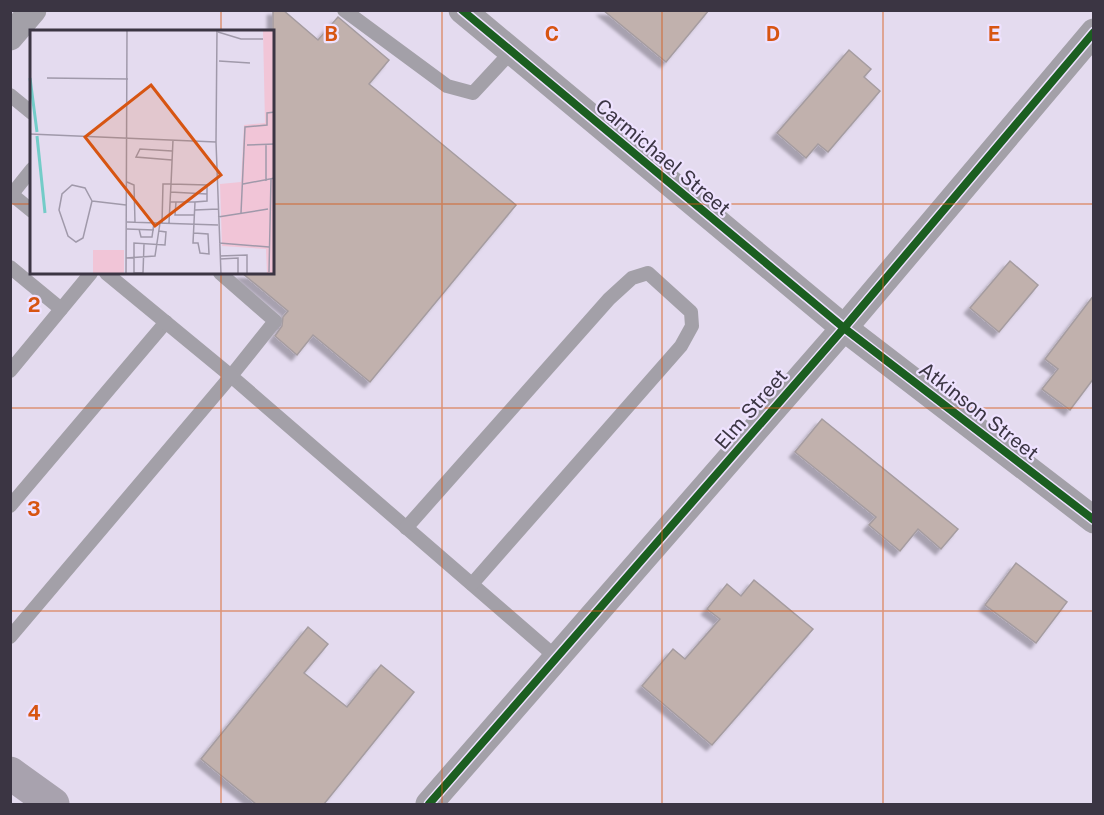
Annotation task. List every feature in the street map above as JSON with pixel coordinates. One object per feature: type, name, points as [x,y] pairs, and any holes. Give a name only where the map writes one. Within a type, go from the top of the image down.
[{"type":"main road","points":[[10,773],[53,804]]},
{"type":"street","name":"Carmichael Street","points":[[462,10],[844,328]]},
{"type":"street","points":[[10,37],[33,11]]},
{"type":"street","name":"Elm Street","points":[[429,804],[844,328],[1094,32]]},
{"type":"street","name":"Atkinson Street","points":[[844,328],[1094,520]]},
{"type":"lane","points":[[344,10],[447,86],[472,93],[511,52]]},
{"type":"lane","points":[[10,95],[30,111]]},
{"type":"lane","points":[[30,171],[11,194],[30,209]]},
{"type":"lane","points":[[10,267],[61,309]]},
{"type":"lane","points":[[406,528],[609,299],[632,278],[648,273],[690,312],[692,326],[681,346],[472,584]]},
{"type":"lane","points":[[10,370],[90,274]]},
{"type":"lane","points":[[107,274],[231,376],[557,658]]},
{"type":"lane","points":[[10,637],[275,321],[221,274]]},
{"type":"lane","points":[[10,506],[166,322]]},
{"type":"building","points":[[273,10],[283,10],[318,40],[338,17],[389,60],[369,84],[516,205],[370,382],[313,335],[297,355],[275,336],[288,311],[243,274],[274,274]]},
{"type":"building","points":[[603,10],[709,10],[666,62]]},
{"type":"building","points":[[849,50],[871,69],[864,77],[880,91],[828,152],[818,144],[806,158],[777,133]]},
{"type":"building","points":[[1010,261],[1038,285],[999,332],[970,308]]},
{"type":"building","points":[[1094,295],[1094,378],[1070,410],[1042,389],[1058,369],[1045,359]]},
{"type":"building","points":[[822,419],[958,529],[941,549],[918,529],[900,551],[869,525],[876,517],[795,452]]},
{"type":"building","points":[[1016,563],[1067,602],[1036,643],[985,605]]},
{"type":"building","points":[[754,580],[813,629],[712,745],[642,686],[673,649],[685,659],[720,619],[707,609],[727,584],[741,596]]},
{"type":"building","points":[[308,627],[328,644],[304,673],[347,707],[381,665],[414,692],[324,804],[256,804],[201,759]]},
{"type":"cycle path","points":[[462,10],[844,328],[1094,520]]},
{"type":"cycle path","points":[[429,804],[844,328],[1094,32]]}]
